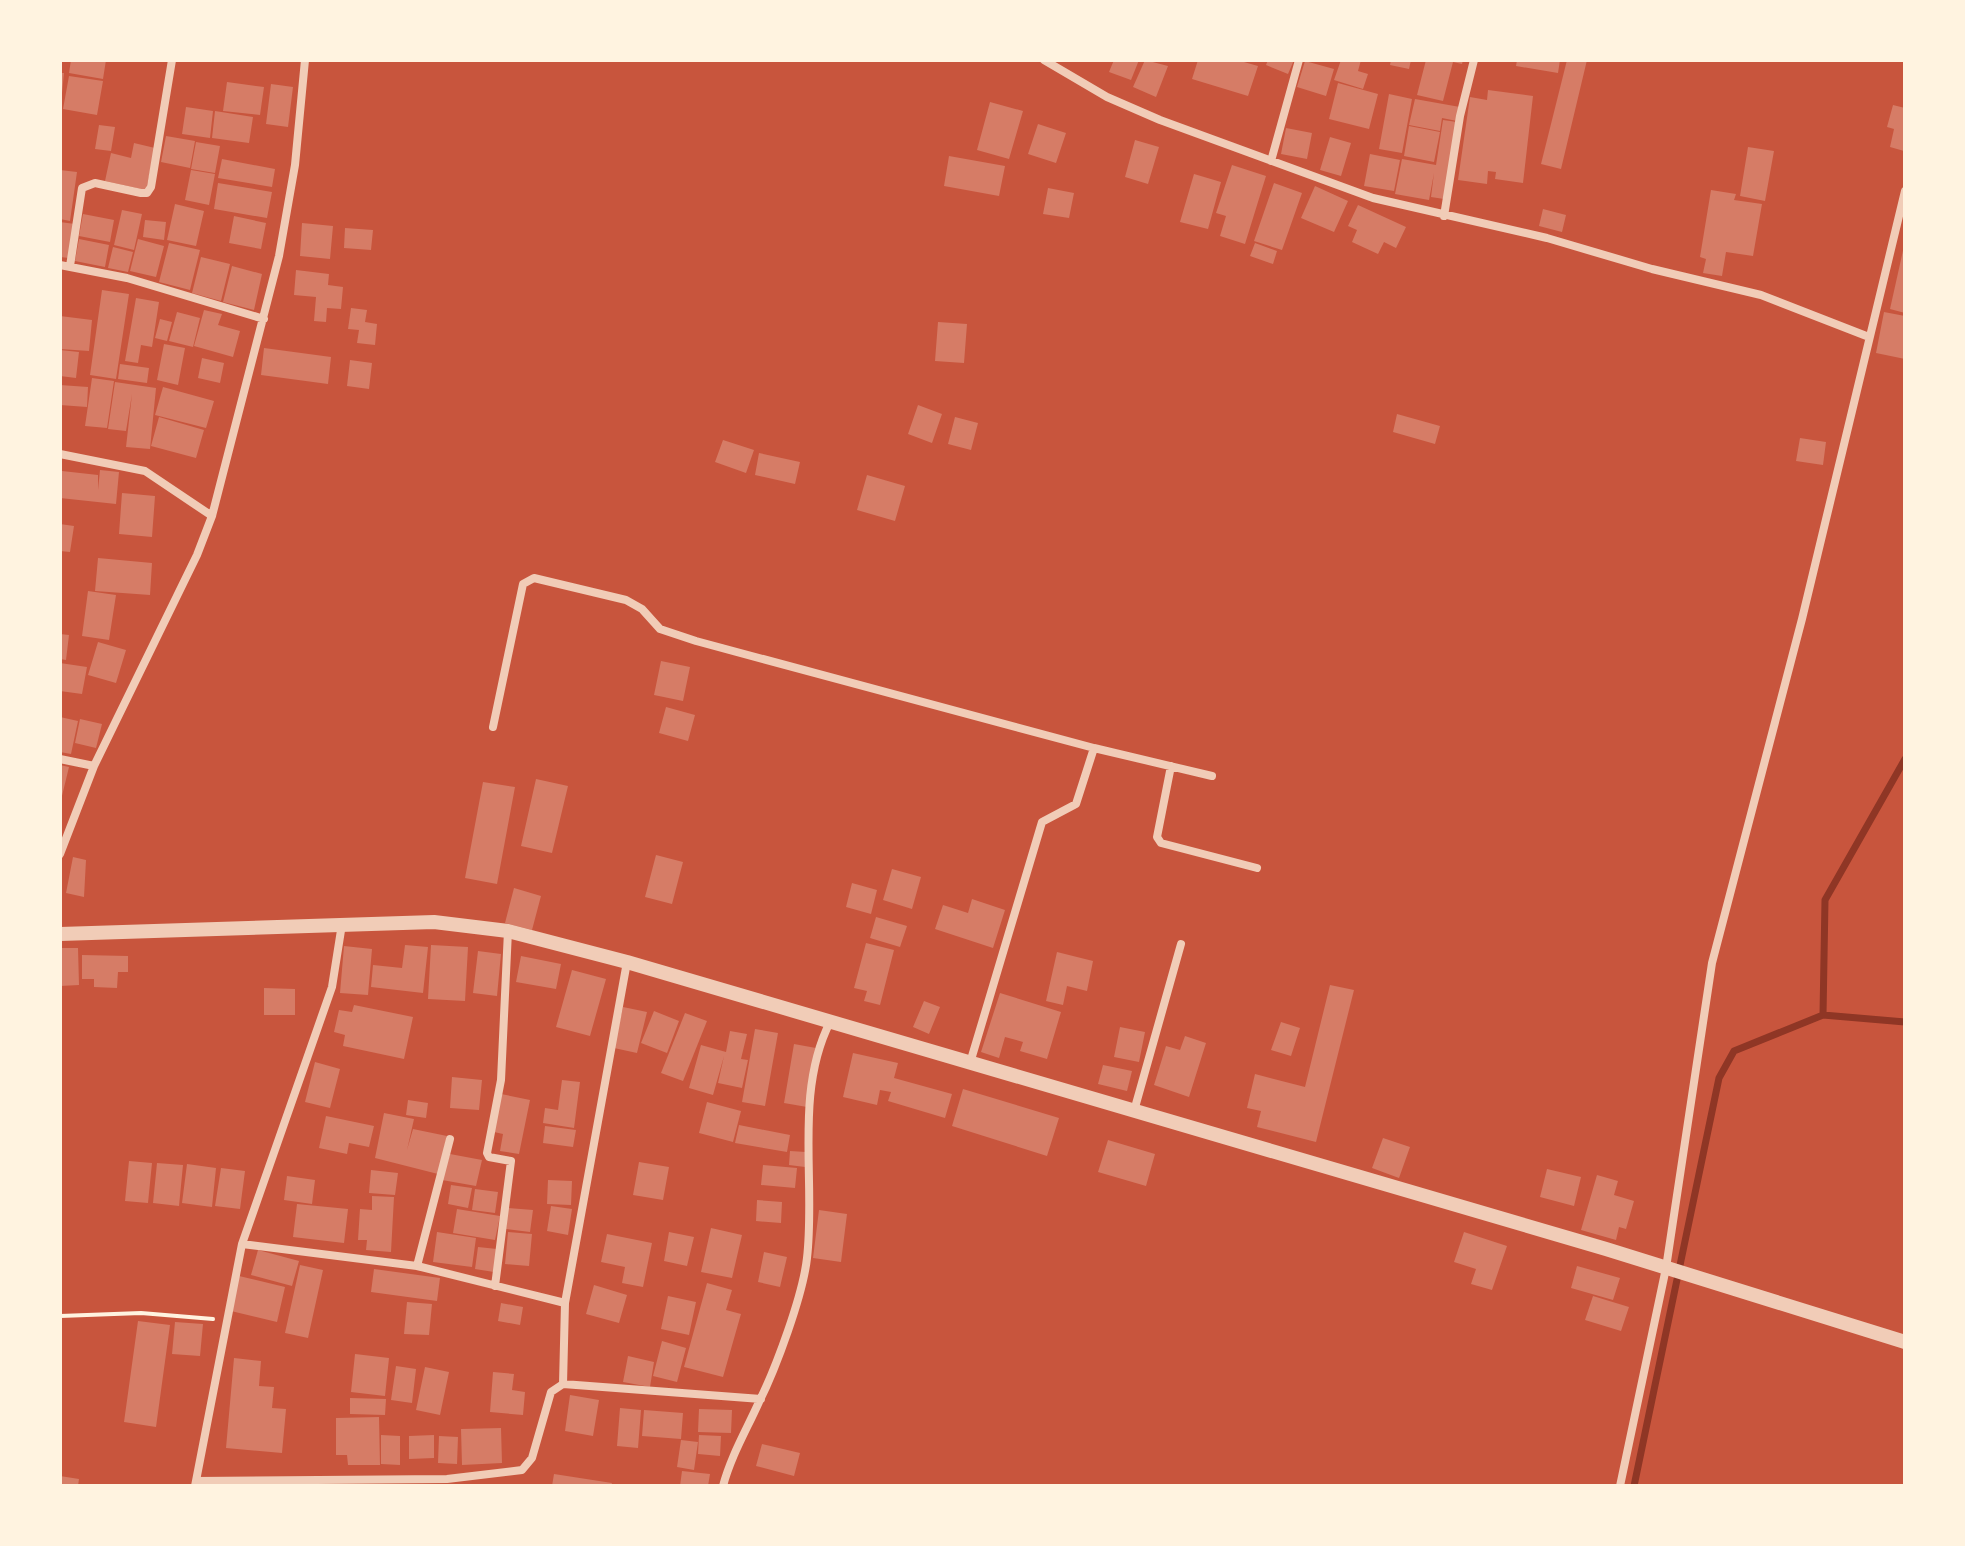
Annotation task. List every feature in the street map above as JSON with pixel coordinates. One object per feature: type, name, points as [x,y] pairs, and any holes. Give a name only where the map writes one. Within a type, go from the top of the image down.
[{"type":"street","points":[[70,266],[82,188],[95,183],[147,193],[151,187],[172,60]]},
{"type":"street","points":[[60,854],[94,766],[197,555],[212,516],[264,319],[293,180],[305,60]]},
{"type":"street","points":[[1044,60],[1120,103],[1373,198],[1547,238],[1652,269],[1761,295],[1869,337]]},
{"type":"street","points":[[1271,161],[1299,60]]},
{"type":"street","points":[[1444,216],[1457,129],[1474,60]]},
{"type":"street","points":[[1620,1486],[1670,1270],[1712,963],[1802,619],[1905,191]]},
{"type":"street","points":[[60,265],[127,278],[264,319]]},
{"type":"street","points":[[60,454],[145,471],[212,516]]},
{"type":"street","points":[[493,727],[523,584],[534,578],[626,600],[642,609],[660,629],[696,641],[1094,748],[1212,776]]},
{"type":"street","points":[[970,1063],[1042,822],[1076,804],[1094,748]]},
{"type":"street","points":[[60,759],[94,766]]},
{"type":"street","points":[[1171,766],[1157,837],[1161,843],[1257,868]]},
{"type":"street","points":[[60,934],[434,922],[508,931],[627,962],[1134,1111],[1905,1342]]},
{"type":"street","points":[[343,923],[332,987],[242,1244],[195,1484],[447,1479],[522,1470],[532,1458],[551,1392],[563,1384],[761,1399]]},
{"type":"street","points":[[495,1286],[511,1161],[489,1157],[487,1153],[501,1080],[508,931]]},
{"type":"street","points":[[1134,1111],[1181,944]]},
{"type":"street","points":[[563,1384],[565,1303],[627,962]]},
{"type":"street","points":[[723,1486],[730,1459],[761,1399],[807,1258],[812,1079],[821,1041],[830,1022]]},
{"type":"street","points":[[417,1266],[450,1139]]},
{"type":"street","points":[[242,1244],[417,1266],[565,1303]]},
{"type":"path","points":[[60,1316],[141,1313],[227,1320]]},
{"type":"building","points":[[71,60],[106,60],[103,79],[69,73]]},
{"type":"building","points":[[1114,60],[1139,60],[1131,80],[1109,72]]},
{"type":"building","points":[[1145,60],[1168,66],[1156,97],[1133,87]]},
{"type":"building","points":[[1198,60],[1237,60],[1258,66],[1248,96],[1192,79]]},
{"type":"building","points":[[1268,60],[1294,60],[1288,74],[1266,65]]},
{"type":"building","points":[[1341,60],[1361,60],[1358,71],[1368,74],[1363,89],[1334,80]]},
{"type":"building","points":[[1391,60],[1411,60],[1409,69],[1390,65]]},
{"type":"building","points":[[1426,60],[1463,60],[1462,64],[1453,62],[1443,101],[1417,95]]},
{"type":"building","points":[[1517,60],[1560,60],[1558,73],[1516,66]]},
{"type":"building","points":[[1567,60],[1587,60],[1561,169],[1541,164]]},
{"type":"building","points":[[1305,61],[1334,69],[1326,96],[1297,87]]},
{"type":"building","points":[[60,73],[64,73],[62,93],[60,93]]},
{"type":"building","points":[[69,76],[103,81],[97,115],[63,109]]},
{"type":"building","points":[[227,82],[264,87],[260,115],[223,111]]},
{"type":"building","points":[[1338,83],[1378,94],[1369,129],[1329,119]]},
{"type":"building","points":[[271,84],[293,87],[288,127],[266,124]]},
{"type":"building","points":[[1488,90],[1533,96],[1523,183],[1495,179],[1496,172],[1488,171],[1487,184],[1458,180],[1470,97],[1487,100]]},
{"type":"building","points":[[1389,94],[1412,99],[1402,153],[1379,149]]},
{"type":"building","points":[[1415,99],[1460,107],[1457,121],[1442,118],[1440,131],[1409,125]]},
{"type":"building","points":[[990,102],[1023,111],[1009,159],[977,150]]},
{"type":"building","points":[[1893,105],[1905,108],[1904,151],[1890,147],[1894,129],[1887,127]]},
{"type":"building","points":[[186,107],[213,111],[210,138],[182,134]]},
{"type":"building","points":[[215,111],[253,117],[249,143],[212,138]]},
{"type":"building","points":[[1443,120],[1457,122],[1444,199],[1431,197],[1434,173],[1429,200],[1395,194],[1402,159],[1436,165]]},
{"type":"building","points":[[1038,124],[1066,133],[1056,163],[1028,154]]},
{"type":"building","points":[[99,125],[115,127],[111,151],[95,149]]},
{"type":"building","points":[[1409,126],[1440,132],[1434,162],[1404,156]]},
{"type":"building","points":[[1286,128],[1312,133],[1307,159],[1281,154]]},
{"type":"building","points":[[166,136],[195,141],[190,168],[161,162]]},
{"type":"building","points":[[1330,137],[1351,143],[1341,176],[1320,170]]},
{"type":"building","points":[[1135,140],[1159,147],[1148,184],[1125,177]]},
{"type":"building","points":[[196,142],[220,146],[215,173],[191,169]]},
{"type":"building","points":[[134,143],[155,148],[146,190],[105,181],[111,153],[131,158]]},
{"type":"building","points":[[1748,147],[1774,151],[1765,201],[1740,196]]},
{"type":"building","points":[[1370,154],[1400,160],[1394,191],[1364,186]]},
{"type":"building","points":[[949,156],[1005,166],[999,196],[944,186]]},
{"type":"building","points":[[222,159],[275,169],[272,187],[218,178]]},
{"type":"building","points":[[1232,165],[1266,176],[1245,244],[1220,236],[1226,216],[1216,213]]},
{"type":"building","points":[[60,170],[77,172],[70,221],[60,219]]},
{"type":"building","points":[[191,170],[215,174],[209,205],[185,200]]},
{"type":"building","points":[[1194,174],[1221,182],[1208,229],[1180,222]]},
{"type":"building","points":[[218,183],[272,192],[267,218],[214,209]]},
{"type":"building","points":[[1274,183],[1302,193],[1282,250],[1254,241]]},
{"type":"building","points":[[1315,186],[1348,201],[1334,232],[1301,218]]},
{"type":"building","points":[[1048,188],[1074,193],[1069,218],[1043,214]]},
{"type":"building","points":[[1711,190],[1736,194],[1734,200],[1762,204],[1753,256],[1726,252],[1722,276],[1703,273],[1706,259],[1700,257]]},
{"type":"building","points":[[175,204],[204,211],[196,246],[167,240]]},
{"type":"building","points":[[1358,205],[1406,227],[1396,248],[1384,242],[1378,254],[1352,242],[1357,230],[1348,226]]},
{"type":"building","points":[[1543,209],[1566,215],[1562,232],[1539,226]]},
{"type":"building","points":[[122,210],[142,214],[134,250],[114,245]]},
{"type":"building","points":[[83,214],[114,220],[110,242],[79,236]]},
{"type":"building","points":[[234,216],[266,223],[261,249],[229,243]]},
{"type":"building","points":[[145,220],[166,222],[164,240],[143,237]]},
{"type":"building","points":[[60,222],[75,224],[69,258],[60,257]]},
{"type":"building","points":[[302,223],[333,226],[330,259],[300,256]]},
{"type":"building","points":[[345,228],[373,230],[371,250],[344,248]]},
{"type":"building","points":[[79,239],[109,245],[105,267],[75,261]]},
{"type":"building","points":[[138,239],[164,246],[156,277],[130,271]]},
{"type":"building","points":[[169,243],[200,250],[190,290],[159,282]]},
{"type":"building","points":[[1255,243],[1277,251],[1273,264],[1250,256]]},
{"type":"building","points":[[1905,246],[1905,313],[1890,309]]},
{"type":"building","points":[[113,247],[133,252],[128,272],[108,268]]},
{"type":"building","points":[[201,257],[230,264],[221,301],[192,293]]},
{"type":"building","points":[[232,266],[262,274],[254,310],[223,302]]},
{"type":"building","points":[[296,270],[329,274],[328,285],[343,287],[341,309],[327,308],[326,322],[314,321],[316,297],[294,295]]},
{"type":"building","points":[[102,290],[129,294],[116,379],[90,375]]},
{"type":"building","points":[[136,298],[159,302],[152,347],[141,345],[138,363],[125,361]]},
{"type":"building","points":[[351,308],[367,310],[365,322],[377,324],[375,345],[357,343],[359,330],[348,329]]},
{"type":"building","points":[[204,310],[222,314],[218,325],[240,331],[233,357],[194,346]]},
{"type":"building","points":[[177,312],[200,318],[193,347],[169,341]]},
{"type":"building","points":[[1884,312],[1905,316],[1905,359],[1876,353]]},
{"type":"building","points":[[60,316],[92,320],[89,351],[60,349]]},
{"type":"building","points":[[160,319],[172,322],[167,341],[155,338]]},
{"type":"building","points":[[938,322],[967,324],[964,363],[935,361]]},
{"type":"building","points":[[164,344],[185,348],[178,385],[157,380]]},
{"type":"building","points":[[264,348],[331,357],[328,384],[261,375]]},
{"type":"building","points":[[60,350],[79,352],[76,378],[60,376]]},
{"type":"building","points":[[202,358],[224,363],[220,383],[198,378]]},
{"type":"building","points":[[350,360],[372,363],[369,389],[347,386]]},
{"type":"building","points":[[120,364],[149,368],[147,383],[118,379]]},
{"type":"building","points":[[92,378],[114,381],[107,428],[85,426]]},
{"type":"building","points":[[115,382],[156,388],[150,449],[126,447],[132,394],[126,431],[108,429]]},
{"type":"building","points":[[60,385],[88,387],[87,407],[60,405]]},
{"type":"building","points":[[163,387],[214,401],[206,428],[155,415]]},
{"type":"building","points":[[918,405],[942,414],[932,443],[908,434]]},
{"type":"building","points":[[1397,414],[1440,426],[1435,444],[1393,432]]},
{"type":"building","points":[[159,417],[204,430],[196,458],[151,446]]},
{"type":"building","points":[[955,417],[978,423],[971,450],[948,444]]},
{"type":"building","points":[[1800,438],[1826,442],[1823,465],[1796,461]]},
{"type":"building","points":[[723,440],[754,450],[746,473],[715,462]]},
{"type":"building","points":[[759,453],[800,462],[795,484],[755,475]]},
{"type":"building","points":[[100,470],[119,472],[116,504],[60,498],[62,471],[98,475],[98,490]]},
{"type":"building","points":[[867,475],[905,486],[895,521],[857,510]]},
{"type":"building","points":[[122,493],[155,496],[152,537],[119,534]]},
{"type":"building","points":[[60,524],[74,526],[70,552],[60,551]]},
{"type":"building","points":[[98,558],[152,563],[150,595],[95,591]]},
{"type":"building","points":[[88,591],[116,595],[109,640],[82,636]]},
{"type":"building","points":[[60,634],[69,635],[66,660],[60,659]]},
{"type":"building","points":[[98,642],[126,650],[116,683],[88,675]]},
{"type":"building","points":[[661,661],[690,667],[683,701],[654,695]]},
{"type":"building","points":[[60,663],[87,667],[82,694],[60,691]]},
{"type":"building","points":[[666,707],[695,715],[688,741],[659,733]]},
{"type":"building","points":[[60,717],[78,721],[71,754],[60,752]]},
{"type":"building","points":[[80,719],[102,724],[96,748],[75,743]]},
{"type":"building","points":[[60,765],[69,767],[61,800],[60,800]]},
{"type":"building","points":[[536,779],[568,786],[552,853],[521,846]]},
{"type":"building","points":[[483,782],[515,787],[497,884],[465,878]]},
{"type":"building","points":[[656,855],[683,862],[672,904],[645,897]]},
{"type":"building","points":[[73,857],[86,860],[84,897],[66,893]]},
{"type":"building","points":[[892,869],[921,877],[912,909],[883,900]]},
{"type":"building","points":[[852,883],[877,890],[871,914],[846,907]]},
{"type":"building","points":[[514,888],[541,896],[532,930],[505,923]]},
{"type":"building","points":[[972,899],[1005,910],[993,948],[935,929],[943,905],[968,913]]},
{"type":"building","points":[[876,917],[907,926],[900,947],[870,938]]},
{"type":"building","points":[[866,943],[894,950],[880,1005],[864,1001],[867,991],[854,988]]},
{"type":"building","points":[[405,945],[428,947],[423,993],[371,987],[373,965],[402,968]]},
{"type":"building","points":[[431,945],[468,947],[465,1001],[428,999]]},
{"type":"building","points":[[344,946],[372,949],[368,995],[340,993]]},
{"type":"building","points":[[60,948],[78,948],[79,985],[60,986]]},
{"type":"building","points":[[478,951],[501,954],[497,996],[473,993]]},
{"type":"building","points":[[1057,952],[1093,961],[1087,991],[1067,986],[1063,1005],[1046,1001]]},
{"type":"building","points":[[82,955],[128,956],[128,972],[118,972],[117,988],[94,987],[94,979],[82,979]]},
{"type":"building","points":[[521,956],[561,964],[556,989],[516,982]]},
{"type":"building","points":[[572,970],[606,979],[590,1036],[556,1027]]},
{"type":"building","points":[[1330,985],[1354,990],[1316,1142],[1257,1127],[1261,1111],[1247,1108],[1255,1074],[1305,1087]]},
{"type":"building","points":[[264,988],[295,989],[295,1015],[264,1015]]},
{"type":"building","points":[[1000,993],[1061,1012],[1047,1059],[1020,1051],[1023,1042],[1005,1037],[999,1058],[981,1052]]},
{"type":"building","points":[[924,1001],[940,1007],[929,1034],[913,1027]]},
{"type":"building","points":[[354,1005],[413,1017],[404,1059],[343,1046],[345,1035],[334,1032],[339,1010],[352,1012]]},
{"type":"building","points":[[623,1007],[647,1012],[637,1053],[614,1048]]},
{"type":"building","points":[[654,1011],[679,1021],[667,1053],[641,1043]]},
{"type":"building","points":[[685,1013],[707,1021],[683,1081],[661,1073]]},
{"type":"building","points":[[1281,1022],[1300,1028],[1291,1056],[1271,1050]]},
{"type":"building","points":[[1120,1027],[1145,1032],[1139,1062],[1114,1057]]},
{"type":"building","points":[[755,1029],[778,1033],[765,1106],[742,1102]]},
{"type":"building","points":[[730,1031],[747,1034],[741,1059],[748,1060],[742,1088],[718,1083],[724,1056],[713,1095],[689,1088],[701,1045],[726,1052]]},
{"type":"building","points":[[1185,1036],[1206,1043],[1189,1097],[1154,1085],[1166,1046],[1180,1050]]},
{"type":"building","points":[[794,1044],[816,1048],[807,1107],[784,1103]]},
{"type":"building","points":[[853,1053],[898,1063],[894,1078],[952,1094],[945,1118],[888,1101],[891,1092],[880,1090],[877,1105],[843,1097]]},
{"type":"building","points":[[315,1062],[340,1069],[330,1108],[305,1102]]},
{"type":"building","points":[[1103,1065],[1132,1071],[1127,1091],[1098,1084]]},
{"type":"building","points":[[452,1077],[482,1080],[479,1110],[450,1108]]},
{"type":"building","points":[[562,1080],[580,1082],[574,1128],[543,1123],[545,1108],[558,1110]]},
{"type":"building","points":[[963,1089],[1059,1118],[1047,1156],[952,1126]]},
{"type":"building","points":[[501,1094],[530,1100],[519,1154],[500,1151],[503,1134],[494,1132]]},
{"type":"building","points":[[408,1100],[428,1103],[426,1118],[406,1115]]},
{"type":"building","points":[[707,1102],[741,1111],[733,1142],[699,1133]]},
{"type":"building","points":[[384,1113],[414,1119],[407,1150],[413,1129],[447,1136],[438,1174],[375,1158]]},
{"type":"building","points":[[326,1116],[374,1126],[369,1147],[349,1143],[347,1154],[319,1148]]},
{"type":"building","points":[[739,1125],[790,1135],[787,1152],[735,1143]]},
{"type":"building","points":[[545,1126],[576,1130],[573,1147],[543,1143]]},
{"type":"building","points":[[1383,1138],[1410,1147],[1399,1178],[1372,1168]]},
{"type":"building","points":[[1108,1140],[1155,1154],[1146,1186],[1098,1172]]},
{"type":"building","points":[[790,1151],[806,1152],[805,1167],[789,1165]]},
{"type":"building","points":[[450,1154],[482,1160],[476,1186],[442,1180]]},
{"type":"building","points":[[129,1161],[152,1163],[148,1203],[125,1201]]},
{"type":"building","points":[[639,1162],[669,1167],[663,1200],[633,1195]]},
{"type":"building","points":[[157,1163],[183,1165],[179,1206],[153,1203]]},
{"type":"building","points":[[187,1164],[216,1168],[212,1207],[182,1203]]},
{"type":"building","points":[[763,1165],[797,1168],[795,1188],[761,1185]]},
{"type":"building","points":[[221,1168],[245,1171],[240,1209],[215,1206]]},
{"type":"building","points":[[1547,1169],[1581,1177],[1574,1206],[1540,1197]]},
{"type":"building","points":[[371,1170],[398,1173],[395,1195],[369,1193]]},
{"type":"building","points":[[1597,1175],[1618,1181],[1614,1195],[1634,1201],[1626,1229],[1619,1227],[1616,1240],[1581,1230]]},
{"type":"building","points":[[287,1176],[315,1180],[312,1204],[284,1200]]},
{"type":"building","points":[[548,1180],[572,1181],[571,1205],[547,1204]]},
{"type":"building","points":[[451,1185],[472,1188],[468,1208],[448,1204]]},
{"type":"building","points":[[475,1189],[498,1192],[495,1213],[472,1210]]},
{"type":"building","points":[[372,1196],[394,1197],[391,1252],[366,1250],[367,1240],[358,1240],[360,1209],[372,1210]]},
{"type":"building","points":[[757,1200],[782,1202],[781,1223],[756,1221]]},
{"type":"building","points":[[297,1204],[348,1209],[344,1243],[293,1237]]},
{"type":"building","points":[[551,1206],[572,1209],[568,1235],[547,1231]]},
{"type":"building","points":[[508,1208],[533,1210],[530,1232],[506,1229]]},
{"type":"building","points":[[457,1209],[500,1216],[495,1240],[453,1233]]},
{"type":"building","points":[[819,1210],[847,1214],[841,1262],[813,1258]]},
{"type":"building","points":[[711,1228],[742,1235],[732,1278],[701,1272]]},
{"type":"building","points":[[437,1232],[476,1238],[472,1267],[433,1262]]},
{"type":"building","points":[[508,1232],[532,1234],[529,1266],[505,1264]]},
{"type":"building","points":[[669,1232],[694,1237],[687,1266],[664,1261]]},
{"type":"building","points":[[1464,1232],[1507,1246],[1492,1290],[1471,1284],[1476,1269],[1454,1262]]},
{"type":"building","points":[[607,1234],[652,1243],[643,1287],[622,1283],[625,1267],[601,1262]]},
{"type":"building","points":[[478,1247],[497,1249],[494,1272],[475,1269]]},
{"type":"building","points":[[258,1250],[299,1261],[292,1286],[251,1275]]},
{"type":"building","points":[[764,1252],[787,1257],[780,1287],[758,1282]]},
{"type":"building","points":[[300,1265],[323,1270],[308,1338],[285,1333]]},
{"type":"building","points":[[1577,1266],[1620,1278],[1613,1300],[1571,1288]]},
{"type":"building","points":[[374,1269],[440,1278],[437,1301],[371,1292]]},
{"type":"building","points":[[239,1276],[285,1287],[277,1322],[231,1311]]},
{"type":"building","points":[[707,1283],[732,1290],[726,1310],[741,1314],[723,1377],[684,1367]]},
{"type":"building","points":[[594,1285],[627,1295],[619,1323],[586,1314]]},
{"type":"building","points":[[668,1296],[696,1302],[689,1335],[661,1329]]},
{"type":"building","points":[[1593,1296],[1629,1307],[1621,1331],[1585,1320]]},
{"type":"building","points":[[407,1302],[432,1304],[429,1335],[404,1334]]},
{"type":"building","points":[[501,1303],[523,1307],[520,1325],[498,1321]]},
{"type":"building","points":[[138,1321],[170,1325],[156,1427],[124,1422]]},
{"type":"building","points":[[175,1322],[203,1324],[200,1356],[172,1354]]},
{"type":"building","points":[[662,1341],[686,1348],[677,1382],[653,1376]]},
{"type":"building","points":[[355,1354],[389,1358],[385,1396],[351,1392]]},
{"type":"building","points":[[628,1356],[654,1362],[650,1387],[623,1382]]},
{"type":"building","points":[[234,1358],[261,1361],[259,1386],[274,1387],[272,1408],[286,1409],[282,1453],[226,1448]]},
{"type":"building","points":[[396,1366],[416,1369],[412,1403],[391,1400]]},
{"type":"building","points":[[425,1367],[449,1372],[440,1415],[416,1410]]},
{"type":"building","points":[[493,1372],[514,1374],[512,1390],[525,1392],[523,1415],[490,1412]]},
{"type":"building","points":[[570,1395],[599,1400],[593,1436],[565,1431]]},
{"type":"building","points":[[350,1398],[386,1399],[385,1415],[350,1414]]},
{"type":"building","points":[[620,1408],[641,1410],[638,1448],[617,1446]]},
{"type":"building","points":[[699,1409],[732,1410],[731,1433],[698,1432]]},
{"type":"building","points":[[644,1410],[683,1413],[681,1439],[642,1436]]},
{"type":"building","points":[[379,1417],[380,1465],[348,1465],[347,1455],[336,1455],[336,1418]]},
{"type":"building","points":[[501,1428],[502,1463],[462,1465],[461,1429]]},
{"type":"building","points":[[381,1435],[400,1436],[400,1465],[381,1464]]},
{"type":"building","points":[[434,1435],[434,1458],[409,1459],[409,1436]]},
{"type":"building","points":[[699,1435],[721,1436],[720,1456],[698,1454]]},
{"type":"building","points":[[439,1436],[458,1437],[457,1464],[438,1463]]},
{"type":"building","points":[[681,1440],[698,1442],[694,1470],[677,1467]]},
{"type":"building","points":[[762,1444],[800,1453],[794,1476],[756,1466]]},
{"type":"building","points":[[682,1471],[710,1474],[708,1486],[680,1486]]},
{"type":"building","points":[[554,1474],[612,1483],[611,1486],[552,1486]]},
{"type":"building","points":[[60,1476],[79,1479],[78,1486],[60,1486]]},
{"type":"waterway","points":[[1634,1486],[1719,1078],[1734,1051],[1823,1015],[1825,900],[1905,759]]},
{"type":"waterway","points":[[1823,1015],[1905,1022]]}]
